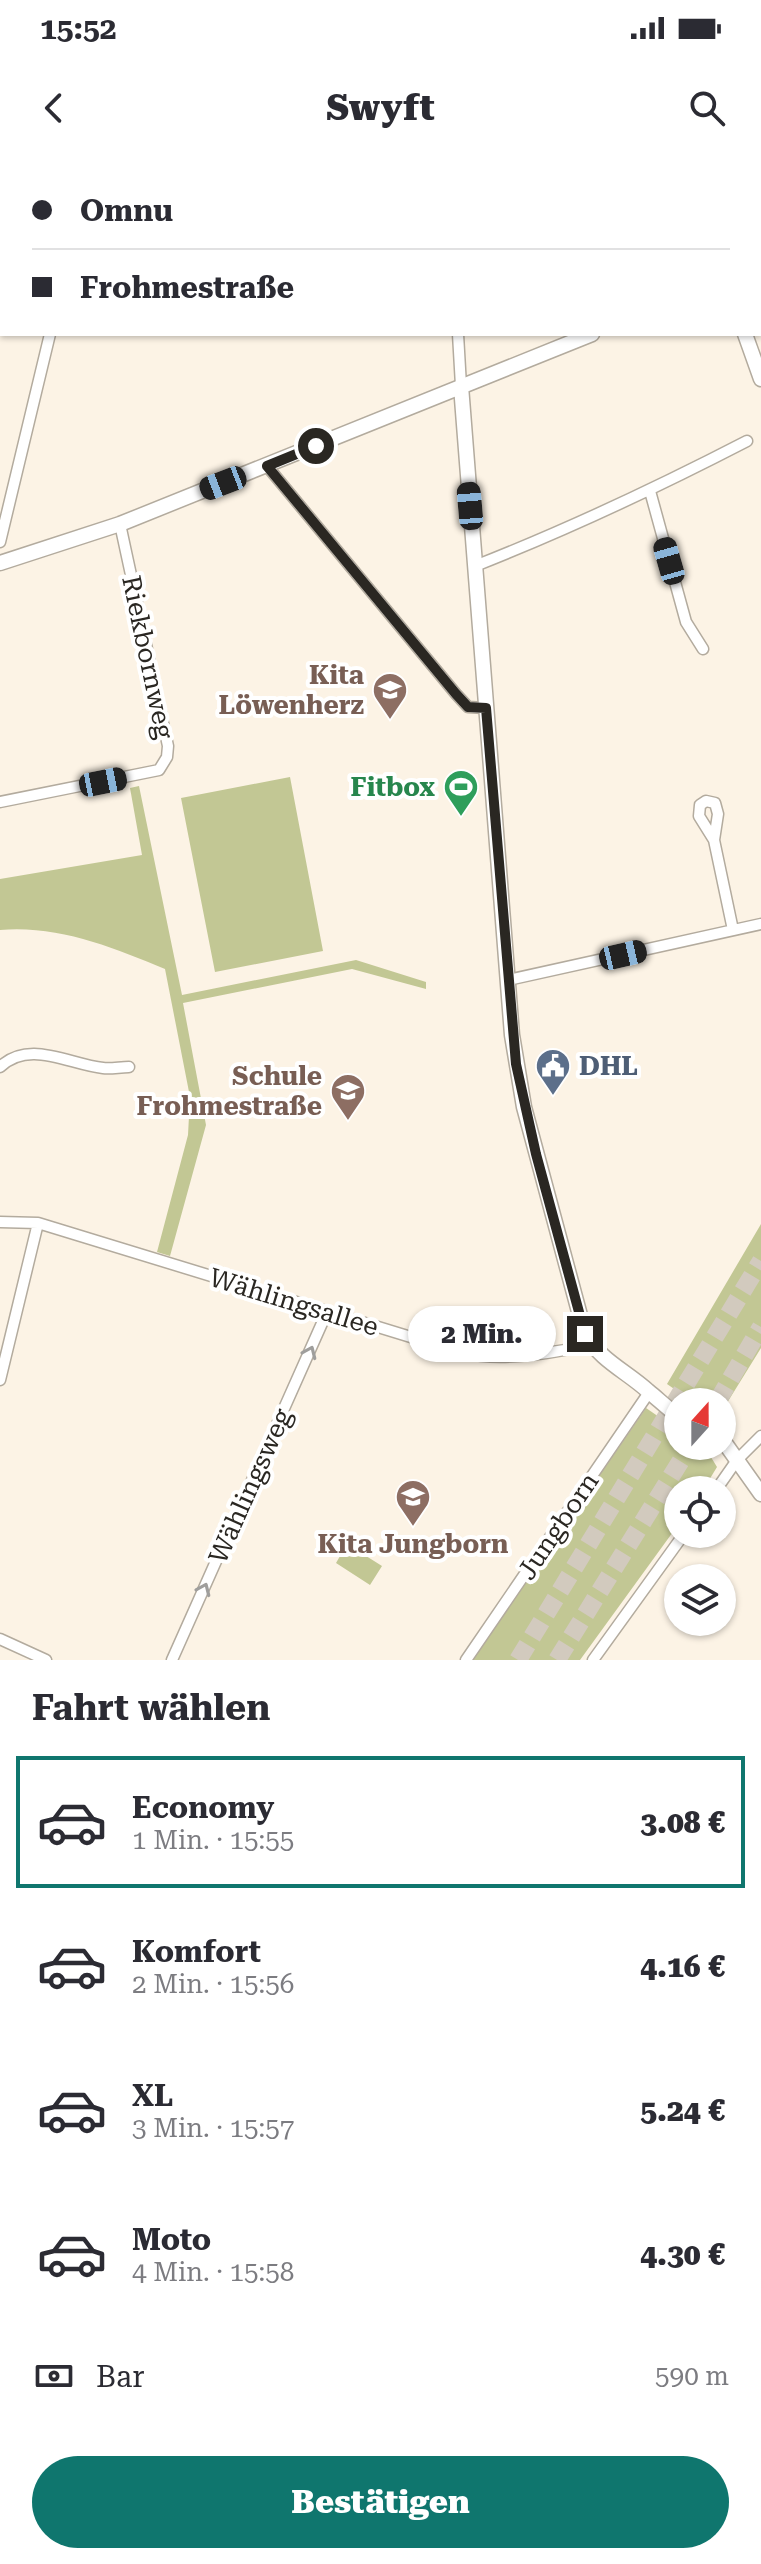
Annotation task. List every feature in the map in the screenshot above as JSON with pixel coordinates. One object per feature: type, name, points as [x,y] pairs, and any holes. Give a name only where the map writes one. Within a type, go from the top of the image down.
[{"type":"street","points":[[0,542],[50,336]]},
{"type":"street","points":[[458,336],[508,980],[514,1049],[524,1107],[580,1323],[591,1345],[608,1363],[664,1398]]},
{"type":"street","points":[[0,563],[120,524],[587,336]]},
{"type":"street","points":[[746,336],[761,379]]},
{"type":"street","points":[[475,566],[563,531],[747,441]]},
{"type":"street","points":[[267,466],[456,694],[468,707],[486,708]]},
{"type":"street","points":[[650,491],[686,622],[703,649]]},
{"type":"street","name":"Riekbornweg","points":[[0,802],[159,770],[167,757],[168,746],[120,524]]},
{"type":"street","points":[[714,840],[733,930]]},
{"type":"street","points":[[508,980],[761,924]]},
{"type":"street","points":[[0,1067],[18,1054],[56,1056],[103,1068],[129,1067]]},
{"type":"street","name":"Wählingsallee","points":[[0,1222],[38,1223],[471,1355],[542,1352],[591,1345]]},
{"type":"street","points":[[0,1380],[38,1223]]},
{"type":"street","name":"Wählingsweg","points":[[172,1660],[327,1312]]},
{"type":"street","points":[[650,1391],[664,1406]]},
{"type":"street","name":"Jungborn","points":[[466,1660],[650,1391]]},
{"type":"street","points":[[726,1476],[761,1436]]},
{"type":"street","points":[[737,1460],[761,1494]]},
{"type":"street","points":[[593,1660],[674,1548]]},
{"type":"street","points":[[0,1639],[46,1660]]},
{"type":"green space","points":[[290,777],[323,951],[215,972],[181,798]]},
{"type":"green space","points":[[139,786],[182,995],[356,960],[426,982],[426,989],[352,969],[183,1003],[206,1125],[170,1256],[157,1252],[188,1135],[190,1097],[165,969],[64,934],[0,930],[0,879],[142,855],[130,788]]},
{"type":"green space","points":[[761,1224],[761,1348],[736,1388],[673,1388],[667,1384]]},
{"type":"green space","points":[[505,1331],[506,1342],[477,1342],[458,1337],[463,1334]]},
{"type":"green space","points":[[646,1408],[664,1420],[664,1460],[713,1460],[717,1467],[712,1476],[664,1476],[664,1544],[580,1660],[472,1660]]},
{"type":"green space","points":[[347,1544],[382,1566],[370,1585],[336,1563]]},
{"type":"tunnel","points":[[518,1660],[761,1261]]},
{"type":"tunnel","points":[[725,1388],[761,1327]]},
{"type":"tunnel","points":[[557,1660],[681,1460]]},
{"type":"place","name":"Kita Löwenherz","points":[[390,721]]},
{"type":"place","name":"Fitbox","points":[[461,818]]},
{"type":"place","name":"DHL","points":[[553,1097]]},
{"type":"place","name":"Schule Frohmestraße","points":[[348,1122]]},
{"type":"place","name":"Kita Jungborn","points":[[413,1528]]},
{"type":"route","points":[[316,446],[267,466],[456,694],[468,707],[486,708],[516,1064],[536,1154],[585,1334]]}]
